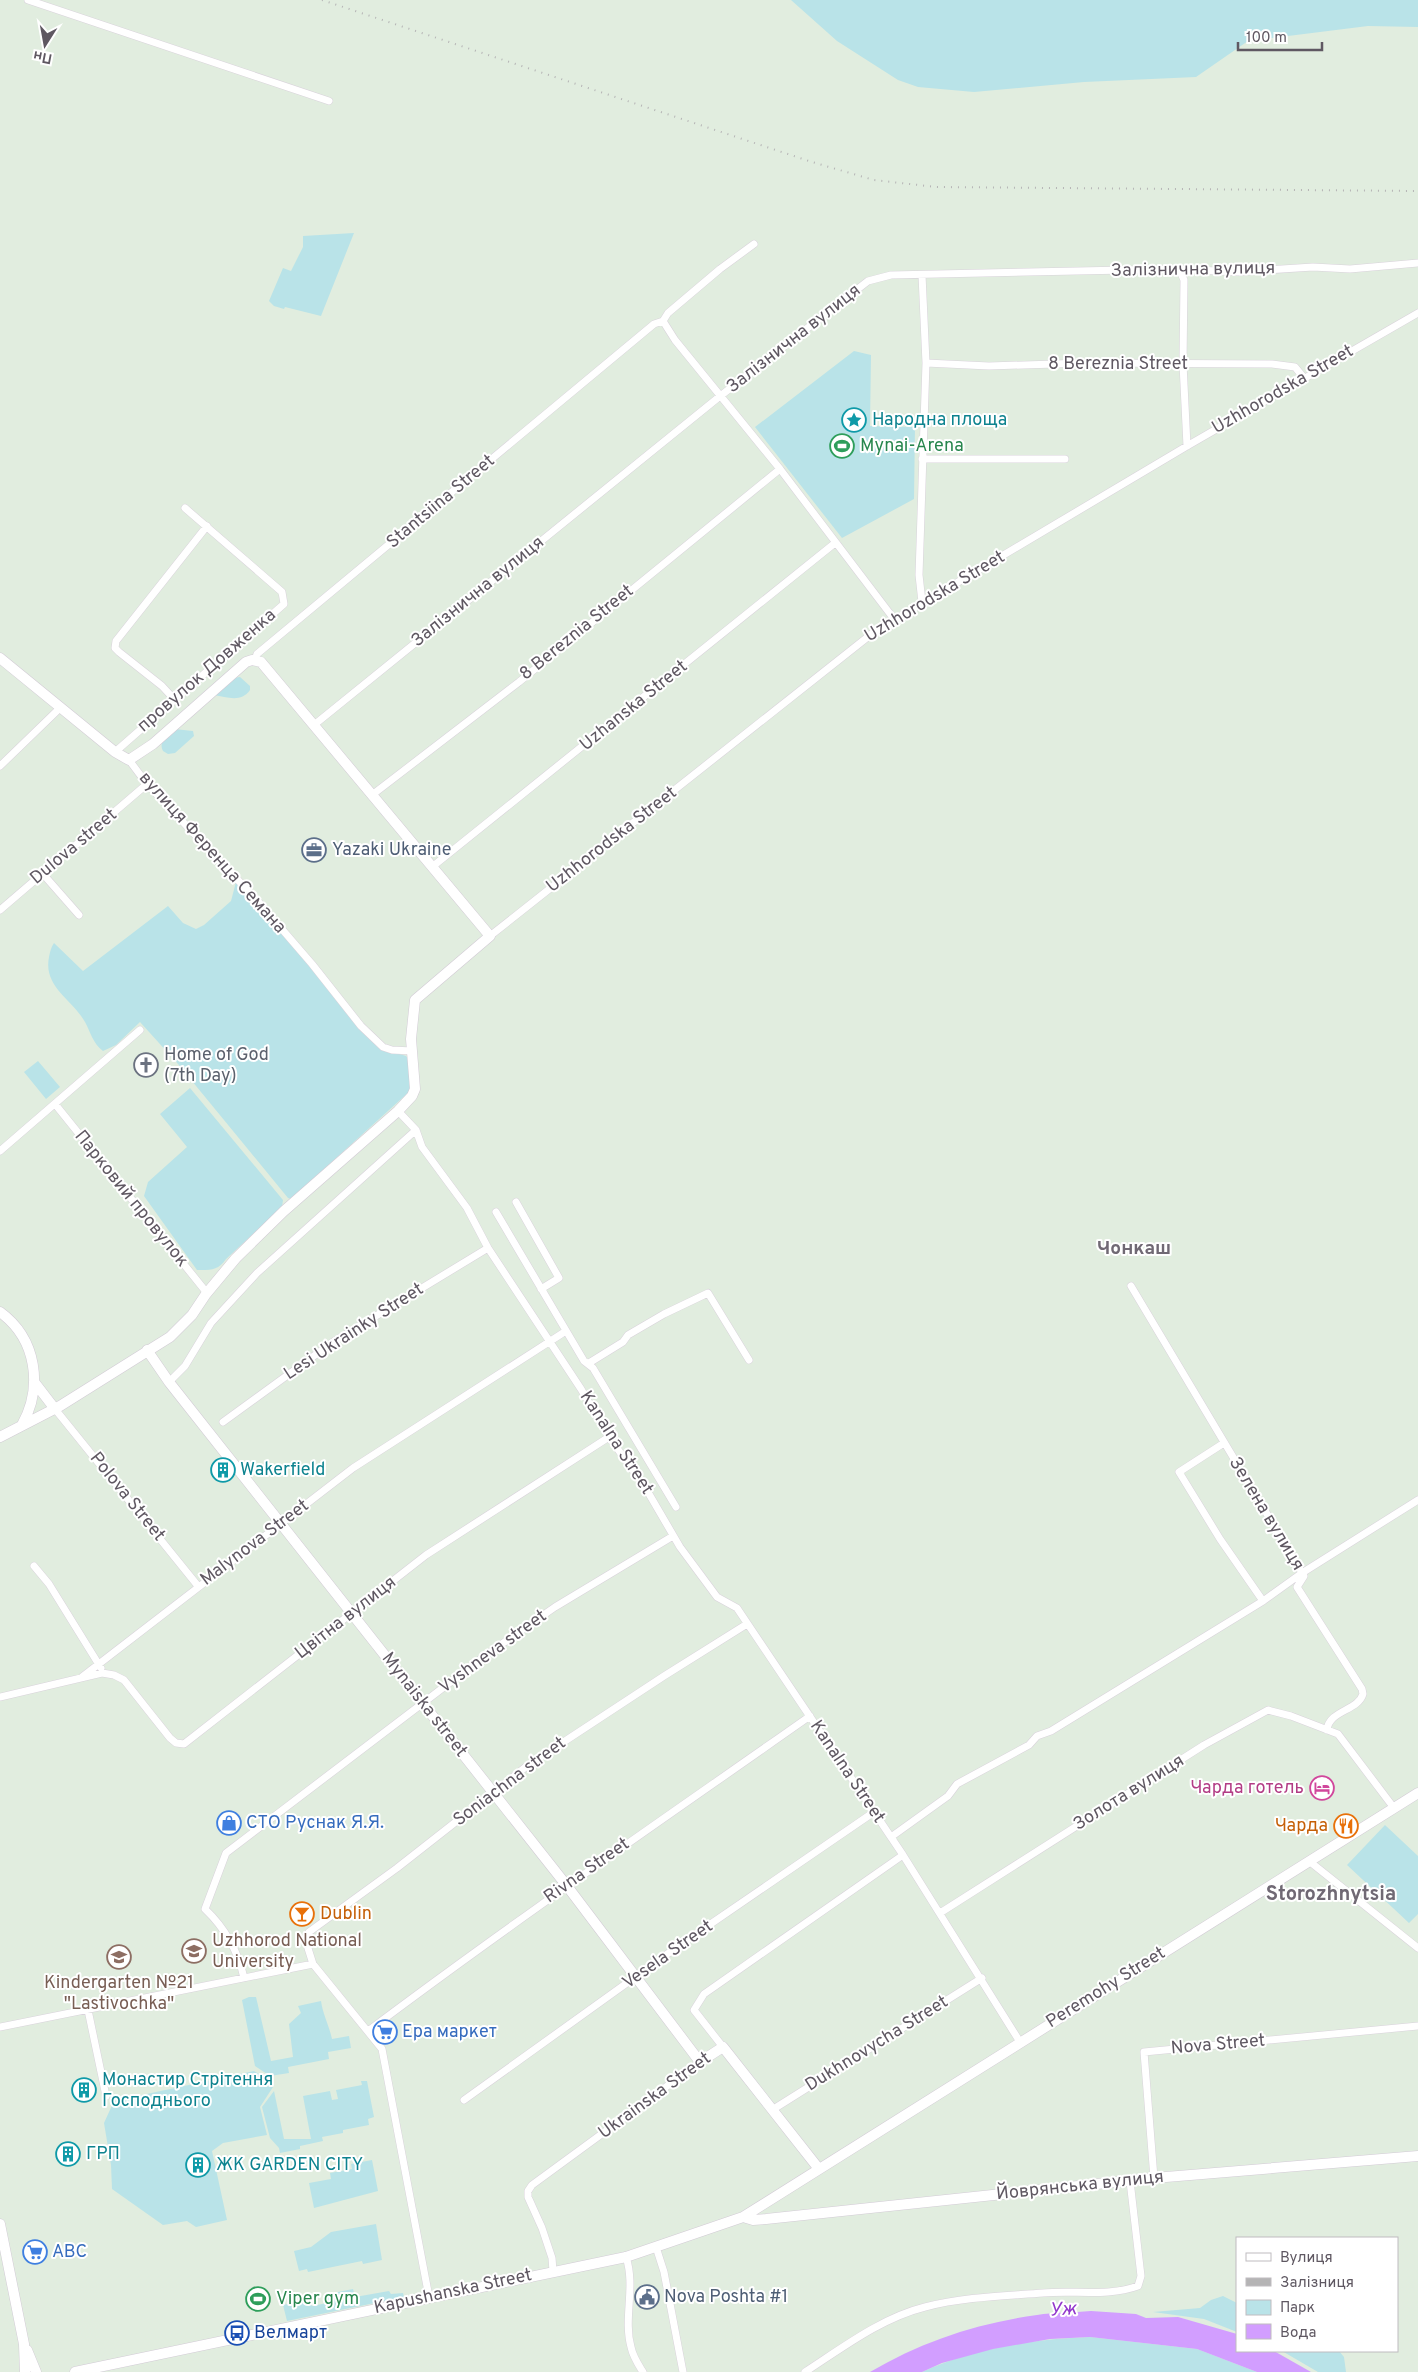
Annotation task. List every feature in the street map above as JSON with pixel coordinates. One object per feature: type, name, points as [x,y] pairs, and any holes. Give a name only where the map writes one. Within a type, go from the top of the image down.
[{"type":"street","points":[[28,0],[329,101]]},
{"type":"street","name":"Stantsiina Street","points":[[130,760],[153,744],[249,660],[255,660],[257,654],[352,576],[412,523],[532,427],[654,324],[663,321],[668,313],[754,244]]},
{"type":"street","name":"Залізнична вулиця","points":[[314,724],[721,396],[868,281],[891,275],[1217,269],[1238,272],[1313,267],[1350,269],[1418,263]]},
{"type":"street","points":[[1180,271],[1184,280],[1183,364],[1187,446]]},
{"type":"street","points":[[922,275],[926,363],[919,575],[922,602]]},
{"type":"street","name":"Uzhhorodska Street","points":[[490,936],[818,675],[894,619],[1049,530],[1187,446],[1418,313]]},
{"type":"street","points":[[663,321],[675,340],[780,469],[894,619]]},
{"type":"street","name":"8 Bereznia Street","points":[[926,363],[989,366],[1183,364],[1285,366],[1295,367],[1304,378]]},
{"type":"street","points":[[922,459],[1065,459]]},
{"type":"street","name":"8 Bereznia Street","points":[[372,794],[519,682],[780,469]]},
{"type":"street","name":"провулок Довженка","points":[[115,752],[284,604],[282,592],[185,508]]},
{"type":"street","points":[[174,699],[162,686],[119,652],[115,648],[116,641],[207,526]]},
{"type":"street","name":"Uzhanska Street","points":[[432,867],[835,543]]},
{"type":"street","name":"вулиця Ференца Семана","points":[[0,658],[115,752],[130,760],[147,784],[256,899],[312,964],[361,1026],[383,1047],[392,1050],[412,1051]]},
{"type":"street","points":[[0,1437],[22,1424],[55,1409],[178,1330],[236,1258],[284,1211],[398,1111],[412,1096],[415,1089],[411,1028],[415,1000],[490,936],[264,665],[255,660]]},
{"type":"street","points":[[0,766],[61,707]]},
{"type":"street","name":"Dulova street","points":[[0,910],[147,784]]},
{"type":"street","points":[[43,874],[79,915]]},
{"type":"street","points":[[0,1150],[56,1104],[140,1030]]},
{"type":"street","name":"Парковий провулок","points":[[56,1104],[206,1293]]},
{"type":"street","name":"Kanalna Street","points":[[398,1111],[416,1130],[422,1147],[467,1208],[488,1248],[581,1389],[609,1437],[645,1487],[673,1536],[710,1590],[717,1597],[737,1608],[903,1855],[982,1978],[1020,2042]]},
{"type":"street","points":[[169,1382],[185,1366],[211,1323],[245,1285],[416,1130]]},
{"type":"street","points":[[516,1202],[559,1278],[541,1289]]},
{"type":"street","points":[[496,1212],[584,1361],[588,1362],[676,1507]]},
{"type":"street","name":"Lesi Ukrainky Street","points":[[223,1422],[333,1342],[488,1248]]},
{"type":"street","name":"Зелена вулиця","points":[[1131,1286],[1304,1576],[1298,1586],[1363,1694],[1360,1701],[1330,1719],[1326,1730]]},
{"type":"street","points":[[588,1362],[623,1342],[628,1335],[635,1331],[708,1294],[749,1360]]},
{"type":"street","points":[[0,1312],[20,1333],[26,1343],[35,1383],[30,1409],[22,1424]]},
{"type":"street","name":"Malynova Street","points":[[80,1679],[353,1468],[566,1331]]},
{"type":"street","name":"Mynaiska street","points":[[147,1350],[169,1382],[567,1886],[700,2062]]},
{"type":"street","points":[[35,1383],[55,1409]]},
{"type":"street","name":"Polova Street","points":[[55,1409],[198,1586]]},
{"type":"street","name":"Цвітна вулиця","points":[[102,1674],[114,1675],[124,1680],[170,1738],[176,1743],[184,1744],[426,1555],[609,1437]]},
{"type":"street","points":[[1224,1443],[1179,1472],[1220,1539],[1263,1601]]},
{"type":"street","points":[[891,1837],[948,1796],[957,1784],[1029,1745],[1037,1736],[1051,1730],[1263,1601],[1302,1573],[1418,1500]]},
{"type":"street","name":"Vyshneva street","points":[[244,1978],[240,1959],[227,1935],[204,1909],[226,1853],[486,1655],[555,1607],[673,1536]]},
{"type":"street","points":[[0,1697],[102,1674],[100,1664],[48,1584],[34,1566]]},
{"type":"street","name":"Soniachna street","points":[[313,1964],[306,1942],[309,1932],[494,1794],[527,1766],[747,1624]]},
{"type":"street","name":"Золота вулиця","points":[[940,1913],[1204,1745],[1268,1710],[1326,1730]]},
{"type":"street","name":"Rivna Street","points":[[368,2031],[520,1918],[810,1716]]},
{"type":"street","points":[[1326,1730],[1338,1734],[1346,1743],[1394,1808]]},
{"type":"street","name":"Peremohy Street","points":[[626,2257],[743,2217],[1418,1793]]},
{"type":"street","name":"Vesela Street","points":[[464,2100],[874,1812]]},
{"type":"street","name":"Ukrainska Street","points":[[553,2271],[552,2258],[545,2235],[528,2197],[528,2191],[532,2185],[723,2047],[694,2010],[704,1994],[903,1855]]},
{"type":"street","points":[[1309,1861],[1418,1948]]},
{"type":"street","points":[[0,2027],[313,1964],[382,2049],[429,2297]]},
{"type":"street","name":"Dukhnovycha Street","points":[[772,2110],[982,1978]]},
{"type":"street","points":[[88,2010],[106,2096]]},
{"type":"street","name":"Nova Street","points":[[1154,2178],[1144,2052],[1418,2026]]},
{"type":"street","points":[[723,2047],[819,2169]]},
{"type":"street","name":"Йоврянська вулиця","points":[[743,2217],[752,2220],[766,2219],[1154,2178],[1418,2156]]},
{"type":"street","points":[[804,2372],[871,2330],[925,2307],[992,2297],[1060,2291],[1121,2291],[1138,2286],[1141,2276],[1130,2181]]},
{"type":"street","points":[[0,2224],[24,2344],[25,2372]]},
{"type":"street","points":[[656,2247],[664,2272],[683,2372]]},
{"type":"street","points":[[626,2257],[630,2269],[632,2291],[630,2346],[643,2372]]},
{"type":"street","name":"Kapushanska Street","points":[[75,2372],[626,2257]]},
{"type":"street","points":[[24,2344],[36,2372]]},
{"type":"green space","points":[[791,0],[1418,0],[1418,27],[1368,26],[1248,41],[1196,77],[1084,82],[974,92],[918,87],[898,80],[837,41]]},
{"type":"green space","points":[[354,233],[321,316],[285,307],[284,309],[274,306],[269,301],[283,268],[291,271],[303,247],[303,236]]},
{"type":"green space","name":"Mynai-Arena","points":[[854,351],[871,355],[870,426],[915,427],[914,499],[842,538],[755,427]]},
{"type":"green space","points":[[240,677],[250,686],[250,690],[242,697],[234,698],[214,695],[233,678]]},
{"type":"green space","points":[[174,729],[193,731],[194,736],[175,753],[168,754],[163,751],[162,741]]},
{"type":"green space","points":[[236,882],[383,1049],[406,1056],[409,1060],[410,1091],[291,1199],[288,1198],[178,1064],[140,1022],[116,1045],[103,1051],[94,1041],[85,1022],[54,985],[48,967],[51,948],[54,943],[83,971],[168,906],[183,923],[196,929],[204,925],[231,901]]},
{"type":"green space","points":[[38,1061],[60,1087],[46,1099],[24,1072]]},
{"type":"green space","points":[[190,1088],[283,1200],[282,1207],[220,1266],[210,1270],[197,1270],[144,1196],[148,1182],[187,1147],[160,1114]]},
{"type":"green space","points":[[1385,1825],[1418,1856],[1418,1914],[1409,1923],[1347,1865]]},
{"type":"green space","points":[[256,1997],[271,2061],[293,2057],[289,2024],[301,2013],[298,2006],[321,2001],[332,2039],[349,2036],[351,2048],[328,2052],[329,2059],[288,2067],[289,2073],[270,2076],[255,2066],[242,2000]]},
{"type":"green space","points":[[254,2071],[269,2080],[273,2087],[260,2107],[267,2135],[223,2143],[212,2151],[227,2220],[196,2227],[187,2221],[163,2225],[112,2189],[111,2165],[104,2123],[114,2101]]},
{"type":"green space","points":[[361,2081],[367,2081],[374,2117],[368,2119],[369,2125],[343,2130],[343,2133],[322,2137],[323,2141],[300,2146],[300,2149],[280,2153],[279,2148],[270,2138],[262,2107],[274,2091],[284,2139],[311,2139],[303,2096],[330,2091],[332,2100],[338,2099],[336,2090],[362,2085]]},
{"type":"green space","points":[[372,2160],[378,2191],[314,2208],[309,2183],[331,2179],[330,2173],[352,2169],[351,2164]]},
{"type":"green space","points":[[376,2224],[382,2260],[363,2264],[362,2261],[308,2272],[307,2269],[299,2271],[294,2251],[311,2247],[331,2232]]},
{"type":"green space","points":[[353,2289],[355,2297],[389,2291],[391,2294],[403,2293],[404,2297],[287,2321],[283,2305],[307,2300],[312,2306],[327,2303],[328,2294]]},
{"type":"green space","points":[[1223,2296],[1236,2302],[1236,2332],[1204,2319],[1153,2312],[1200,2308],[1211,2300]]},
{"type":"green space","points":[[1090,2337],[1197,2349],[1257,2372],[922,2372],[962,2357],[1004,2346]]},
{"type":"green space","points":[[1284,2352],[1340,2352],[1344,2357],[1346,2372],[1318,2372]]},
{"type":"water","points":[[1091,2311],[1136,2314],[1146,2318],[1178,2317],[1236,2334],[1236,2352],[1276,2352],[1311,2372],[1257,2372],[1197,2349],[1090,2337],[1050,2339],[993,2349],[942,2363],[922,2372],[870,2372],[889,2361],[950,2335],[993,2323],[1050,2313]]},
{"type":"railway","points":[[322,0],[812,162],[874,180],[936,187],[1418,191]]},
{"type":"place","name":"Народна площа","points":[[854,420]]},
{"type":"place","name":"Mynai-Arena","points":[[842,446]]},
{"type":"place","name":"Yazaki Ukraine","points":[[314,850]]},
{"type":"place","name":"Home of God (7th Day)","points":[[146,1065]]},
{"type":"place","name":"Wakerfield","points":[[223,1470]]},
{"type":"place","name":"Чарда готель","points":[[1322,1788]]},
{"type":"place","name":"СТО Руснак Я.Я.","points":[[229,1823]]},
{"type":"place","name":"Чарда","points":[[1346,1826]]},
{"type":"place","name":"Dublin","points":[[302,1914]]},
{"type":"place","name":"Uzhhorod National University","points":[[194,1951]]},
{"type":"place","name":"Kindergarten №21 \"Lastivochka\"","points":[[119,1957]]},
{"type":"place","name":"Ера маркет","points":[[385,2032]]},
{"type":"place","name":"Монастир Стрітення Господнього","points":[[84,2090]]},
{"type":"place","name":"ГРП","points":[[68,2154]]},
{"type":"place","name":"ЖК GARDEN CITY","points":[[198,2165]]},
{"type":"place","name":"ABC","points":[[35,2252]]},
{"type":"place","name":"Nova Poshta #1","points":[[647,2297]]},
{"type":"place","name":"Viper gym","points":[[258,2299]]},
{"type":"place","name":"Велмарт","points":[[237,2333]]},
{"type":"district","name":"Чонкаш","points":[[1134,1249]]},
{"type":"district","name":"Storozhnytsia","points":[[1331,1895]]},
{"type":"water label","name":"Уж","points":[[1063,2310]]}]
